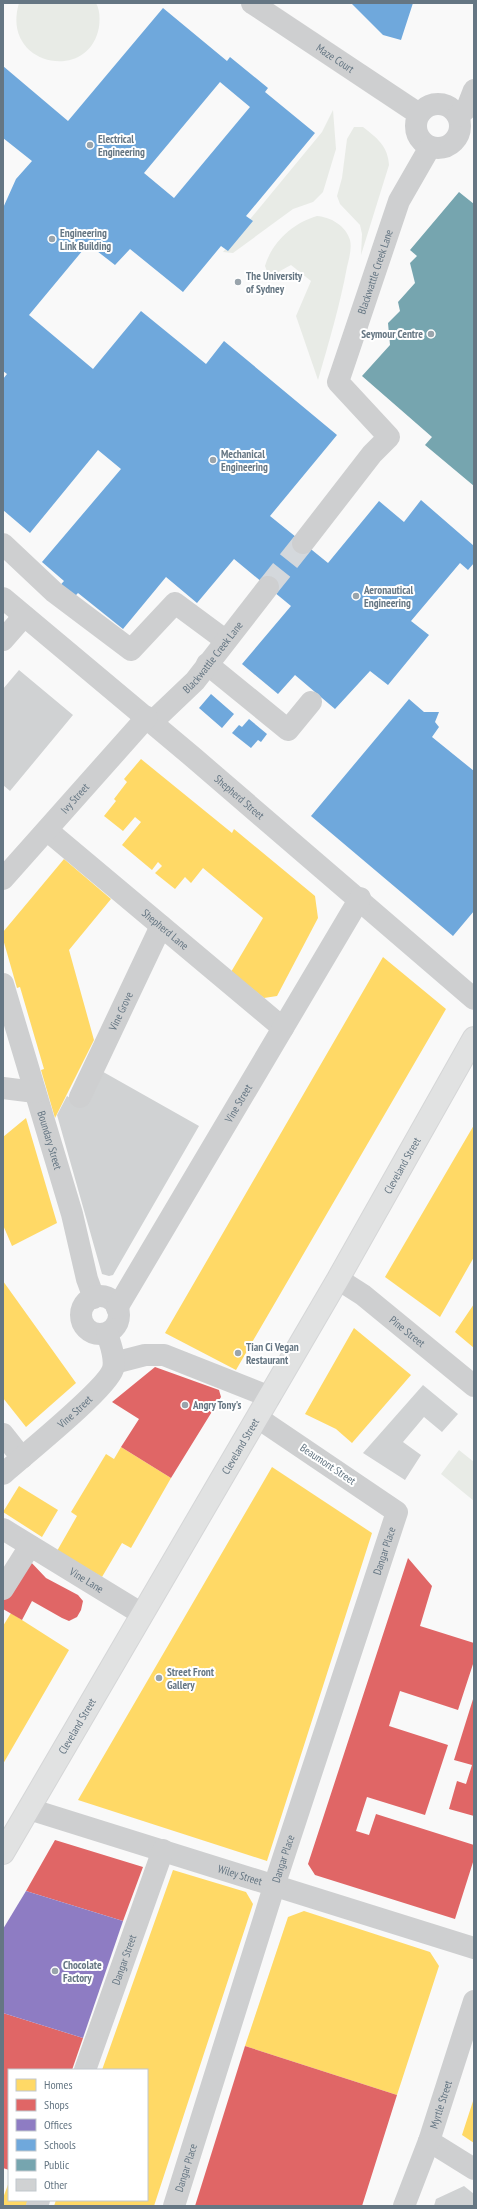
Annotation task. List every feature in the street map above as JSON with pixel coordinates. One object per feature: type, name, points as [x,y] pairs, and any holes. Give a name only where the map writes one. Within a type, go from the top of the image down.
[{"type":"main road","name":"Cleveland Street","points":[[4,1849],[29,1809],[338,1280],[474,1038]]},
{"type":"street","name":"Maze Court","points":[[252,3],[419,114]]},
{"type":"street","points":[[458,116],[467,108],[474,90]]},
{"type":"street","points":[[436,104],[449,106],[458,116],[460,129],[454,141],[443,148],[430,147],[424,144],[416,133],[416,120],[419,114],[424,109],[436,104]]},
{"type":"street","name":"Blackwattle Creek Lane","points":[[303,543],[372,454],[389,437],[338,382],[399,201],[430,147]]},
{"type":"street","points":[[3,544],[54,592],[131,650],[175,603],[225,640]]},
{"type":"street","name":"Blackwattle Creek Lane","points":[[150,720],[201,672],[268,587]]},
{"type":"street","name":"Shepherd Street","points":[[3,598],[360,898],[474,999]]},
{"type":"street","points":[[3,640],[24,616]]},
{"type":"street","points":[[201,672],[288,730],[311,702]]},
{"type":"street","name":"Ivy Street","points":[[3,879],[150,720]]},
{"type":"street","name":"Shepherd Lane","points":[[48,831],[283,1028]]},
{"type":"street","name":"Vine Street","points":[[117,1308],[360,898]]},
{"type":"street","name":"Vine Grove","points":[[80,1097],[161,926]]},
{"type":"street","name":"Boundary Street","points":[[3,984],[72,1214],[85,1271],[94,1298]]},
{"type":"street","points":[[3,1088],[35,1092]]},
{"type":"street","name":"Pine Street","points":[[338,1280],[363,1295],[471,1376]]},
{"type":"street","points":[[94,1298],[107,1298],[114,1302],[117,1308],[118,1322],[107,1333],[98,1334],[90,1331],[82,1320],[83,1307],[94,1298]]},
{"type":"street","points":[[107,1333],[114,1363],[145,1355],[164,1355],[270,1396]]},
{"type":"street","name":"Vine Street","points":[[3,1474],[100,1387],[108,1378],[114,1363]]},
{"type":"street","name":"Beaumont Street","points":[[258,1418],[397,1512]]},
{"type":"street","points":[[3,1434],[22,1458]]},
{"type":"street","name":"Dangar Place","points":[[174,2206],[397,1512]]},
{"type":"street","name":"Vine Lane","points":[[3,1529],[142,1614]]},
{"type":"street","points":[[3,1588],[30,1546]]},
{"type":"street","name":"Wiley Street","points":[[29,1809],[474,1948]]},
{"type":"street","name":"Dangar Street","points":[[85,2069],[163,1850]]},
{"type":"street","name":"Myrtle Street","points":[[404,2206],[429,2141],[474,2001]]},
{"type":"street","points":[[429,2141],[474,2170]]},
{"type":"shaded area","points":[[19,3],[96,3],[100,18],[99,27],[92,45],[80,56],[64,61],[48,60],[33,53],[22,41],[17,24]]},
{"type":"shaded area","points":[[333,110],[336,149],[323,192],[313,202],[293,209],[233,253],[223,252],[322,132]]},
{"type":"shaded area","points":[[354,127],[363,127],[381,143],[388,158],[389,165],[361,255],[362,234],[360,225],[340,204],[337,196],[342,178],[347,139]]},
{"type":"shaded area","points":[[317,216],[333,220],[345,230],[351,246],[338,309],[318,380],[296,316],[311,281],[291,265],[269,277],[265,266],[268,257],[278,241],[300,223]]},
{"type":"shaded area","points":[[459,1450],[474,1462],[474,1501],[441,1474]]},
{"type":"building: Homes","points":[[141,759],[232,833],[234,829],[315,896],[318,918],[277,996],[264,998],[231,972],[263,918],[203,868],[191,883],[185,877],[175,889],[155,873],[162,866],[158,862],[152,870],[122,845],[141,822],[135,817],[123,831],[104,816],[116,801],[114,799],[127,782],[124,779]]},
{"type":"building: Homes","points":[[64,859],[111,899],[69,950],[94,1040],[55,1118],[41,1070],[44,1069],[20,987],[17,988],[3,939],[3,932]]},
{"type":"building: Homes","points":[[383,957],[446,1009],[236,1370],[165,1333]]},
{"type":"building: Homes","points":[[26,1118],[57,1223],[12,1246],[3,1225],[3,1137]]},
{"type":"building: Homes","points":[[474,1125],[474,1257],[440,1317],[385,1277]]},
{"type":"building: Homes","points":[[3,1281],[76,1383],[26,1427],[3,1398]]},
{"type":"building: Homes","points":[[474,1304],[474,1348],[455,1332]]},
{"type":"building: Homes","points":[[354,1328],[411,1375],[352,1443],[336,1429],[305,1414]]},
{"type":"building: Homes","points":[[121,1447],[171,1478],[131,1548],[122,1543],[102,1577],[57,1551],[77,1516],[71,1512],[106,1454],[114,1459]]},
{"type":"building: Homes","points":[[272,1467],[372,1533],[267,1861],[78,1800]]},
{"type":"building: Homes","points":[[19,1486],[58,1510],[42,1537],[3,1512]]},
{"type":"building: Homes","points":[[11,1613],[69,1650],[3,1764],[3,1626]]},
{"type":"building: Homes","points":[[173,1870],[246,1892],[253,1904],[154,2206],[54,2206],[56,2201],[148,2201],[148,2069],[102,2069]]},
{"type":"building: Homes","points":[[304,1911],[430,1952],[439,1966],[397,2095],[245,2046],[288,1917]]},
{"type":"building: Homes","points":[[474,2098],[474,2143],[462,2135]]},
{"type":"building: Homes","points":[[8,2185],[8,2201],[28,2201],[26,2206],[3,2206],[3,2198]]},
{"type":"building: Shops","points":[[155,1367],[219,1390],[221,1397],[171,1478],[121,1447],[139,1419],[112,1402]]},
{"type":"building: Shops","points":[[408,1558],[432,1586],[420,1626],[474,1643],[474,1661],[458,1710],[400,1691],[389,1726],[448,1745],[425,1815],[367,1797],[356,1831],[369,1835],[376,1814],[474,1845],[474,1859],[455,1919],[315,1875],[308,1864]]},
{"type":"building: Shops","points":[[28,1559],[46,1578],[78,1595],[83,1601],[81,1610],[77,1617],[69,1621],[32,1601],[22,1620],[3,1609],[3,1598]]},
{"type":"building: Shops","points":[[474,1696],[474,1816],[449,1809],[457,1781],[466,1784],[472,1765],[454,1760]]},
{"type":"building: Shops","points":[[55,1840],[143,1867],[123,1921],[26,1891]]},
{"type":"building: Shops","points":[[3,2013],[83,2038],[72,2069],[8,2069],[8,2170],[3,2168]]},
{"type":"building: Shops","points":[[245,2046],[397,2095],[362,2206],[195,2206]]},
{"type":"building: Offices","name":"Chocolate Factory","points":[[26,1891],[123,1921],[83,2038],[3,2013],[3,1929]]},
{"type":"building: Schools","points":[[351,3],[413,3],[401,40],[383,35]]},
{"type":"building: Schools","points":[[163,8],[227,61],[230,57],[268,88],[265,92],[315,133],[246,216],[253,221],[228,251],[221,246],[183,292],[130,249],[115,265],[88,244],[29,315],[93,369],[141,311],[206,364],[224,341],[337,435],[270,516],[328,563],[379,501],[404,522],[421,500],[474,546],[474,563],[468,570],[460,563],[411,621],[429,635],[388,685],[370,671],[335,709],[295,675],[278,694],[242,664],[291,606],[234,559],[197,603],[166,577],[123,629],[78,593],[69,602],[55,591],[64,581],[42,562],[121,469],[98,450],[30,533],[3,510],[3,379],[7,374],[3,371],[3,208],[16,179],[32,161],[3,138],[3,66],[68,121]],"holes":[[[220,82],[250,107],[174,198],[144,173]]]},
{"type":"building: Schools","points":[[211,694],[234,714],[222,728],[199,708]]},
{"type":"building: Schools","points":[[409,699],[424,712],[439,712],[435,722],[439,727],[432,737],[474,771],[474,911],[453,936],[311,816]]},
{"type":"building: Schools","points":[[249,719],[267,734],[261,742],[258,740],[251,748],[232,733],[239,725],[242,727]]},
{"type":"building: Public","name":"Seymour Centre","points":[[459,192],[474,204],[474,486],[425,445],[432,437],[362,376],[390,345],[388,323],[400,311],[398,302],[415,283],[410,263],[417,256],[410,250]]},
{"type":"building: Other","points":[[19,670],[73,715],[10,791],[3,785],[3,689]]},
{"type":"building: Other","points":[[98,1069],[199,1126],[113,1275],[109,1276],[102,1274],[57,1115],[67,1096],[81,1105]]},
{"type":"building: Other","points":[[423,1385],[458,1414],[442,1432],[424,1417],[403,1442],[421,1455],[405,1480],[363,1453]]},
{"type":"building: Other","points":[[464,2186],[474,2194],[474,2206],[434,2206],[436,2199]]},
{"type":"tunnel","points":[[268,587],[303,543]]},
{"type":"place","name":"Electrical Engineering","points":[[90,145]]},
{"type":"place","name":"Engineering Link Building","points":[[52,239]]},
{"type":"place","name":"The University of Sydney","points":[[238,282]]},
{"type":"place","name":"Seymour Centre","points":[[431,334]]},
{"type":"place","name":"Mechanical Engineering","points":[[213,460]]},
{"type":"place","name":"Aeronautical Engineering","points":[[356,596]]},
{"type":"place","name":"Tian Ci Vegan Restaurant","points":[[238,1353]]},
{"type":"place","name":"Angry Tony's","points":[[185,1405]]},
{"type":"place","name":"Street Front Gallery","points":[[159,1678]]},
{"type":"place","name":"Chocolate Factory","points":[[55,1971]]}]
